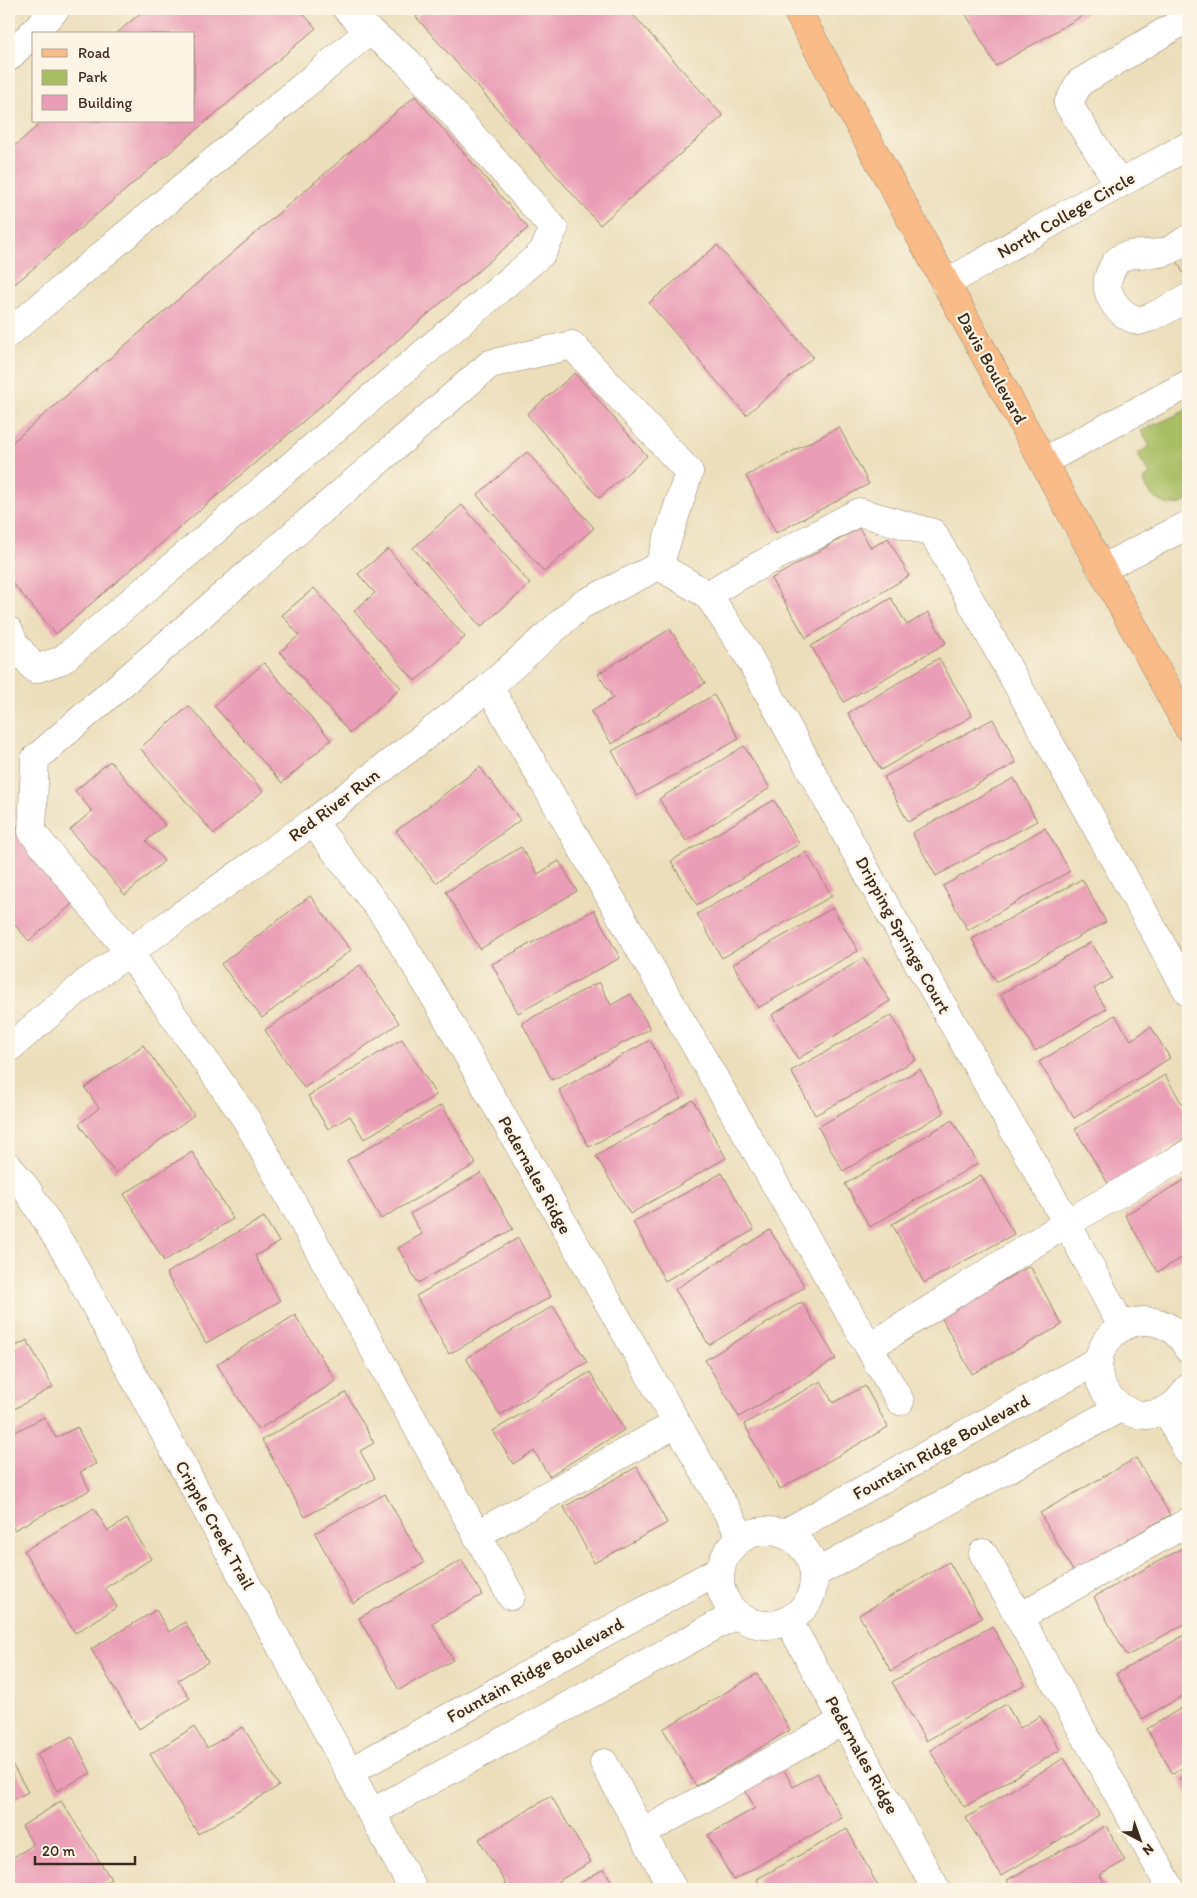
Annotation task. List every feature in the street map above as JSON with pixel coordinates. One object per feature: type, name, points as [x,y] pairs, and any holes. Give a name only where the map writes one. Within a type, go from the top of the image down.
[{"type":"main road","name":"Davis Boulevard","points":[[796,9],[1188,728]]},
{"type":"street","points":[[33,32],[56,9]]},
{"type":"street","points":[[9,631],[14,642],[35,669],[62,660],[542,253],[554,229],[407,61],[369,31],[347,9]]},
{"type":"street","points":[[1119,184],[1068,104],[1079,83],[1188,18]]},
{"type":"street","points":[[9,333],[369,31]]},
{"type":"street","points":[[9,57],[32,34]]},
{"type":"street","name":"North College Circle","points":[[945,284],[1188,146]]},
{"type":"street","points":[[1188,220],[1119,259],[1112,267],[1106,285],[1112,301],[1121,313],[1138,321],[1152,317],[1188,298]]},
{"type":"street","points":[[1127,254],[1165,252],[1188,239]]},
{"type":"street","points":[[511,1596],[246,1119],[129,952],[32,832],[35,759],[490,364],[572,345],[689,472],[659,566]]},
{"type":"street","points":[[1044,461],[1188,384]]},
{"type":"street","points":[[708,595],[732,580],[859,512],[933,533],[1188,992]]},
{"type":"street","points":[[1101,569],[1188,525]]},
{"type":"street","name":"Dripping Springs Court","points":[[659,566],[708,595],[746,652],[876,889],[1067,1224],[1122,1327]]},
{"type":"street","name":"Red River Run","points":[[9,1048],[88,982],[313,822],[489,687],[581,605],[659,566]]},
{"type":"street","points":[[489,687],[900,1401]]},
{"type":"street","name":"Pedernales Ridge","points":[[313,822],[387,919],[436,999],[742,1538]]},
{"type":"street","points":[[870,1347],[1067,1224],[1188,1154]]},
{"type":"street","name":"Cripple Creek Trail","points":[[9,1167],[26,1188],[67,1254],[413,1889]]},
{"type":"street","points":[[1164,1325],[1188,1312]]},
{"type":"street","points":[[1188,1349],[1174,1330],[1164,1325],[1143,1321],[1122,1327],[1107,1341],[1099,1360],[1099,1374],[1102,1387],[1109,1398],[1120,1408],[1131,1413],[1155,1414],[1166,1410],[1175,1405],[1188,1388]]},
{"type":"street","name":"Fountain Ridge Boulevard","points":[[783,1534],[1099,1360]]},
{"type":"street","points":[[814,1574],[1120,1408]]},
{"type":"street","points":[[1166,1410],[1188,1452]]},
{"type":"street","points":[[476,1535],[676,1424]]},
{"type":"street","points":[[1019,1617],[1188,1522]]},
{"type":"street","points":[[762,1531],[783,1534],[792,1538],[807,1553],[814,1574],[812,1592],[802,1609],[788,1620],[767,1625],[756,1624],[737,1614],[728,1605],[720,1581],[721,1569],[728,1552],[742,1538],[762,1531]]},
{"type":"street","points":[[983,1553],[1171,1889]]},
{"type":"street","name":"Fountain Ridge Boulevard","points":[[349,1772],[721,1569]]},
{"type":"street","points":[[371,1813],[737,1614]]},
{"type":"street","name":"Pedernales Ridge","points":[[788,1620],[936,1889]]},
{"type":"street","points":[[642,1833],[843,1721]]},
{"type":"street","points":[[604,1763],[673,1889]]},
{"type":"green space","points":[[1188,409],[1188,501],[1178,505],[1170,505],[1155,498],[1145,484],[1144,478],[1151,475],[1137,454],[1150,446],[1141,431]]},
{"type":"building","points":[[145,9],[299,9],[316,28],[9,289],[9,151],[42,122],[195,122],[195,32],[118,32]]},
{"type":"building","points":[[425,9],[628,9],[723,116],[600,225],[416,17]]},
{"type":"building","points":[[963,9],[1094,9],[996,66]]},
{"type":"building","points":[[415,96],[528,228],[56,634],[9,579],[9,445]]},
{"type":"building","points":[[717,245],[813,357],[746,415],[649,303]]},
{"type":"building","points":[[1188,255],[1188,282],[1177,261]]},
{"type":"building","points":[[575,373],[647,456],[599,498],[527,414]]},
{"type":"building","points":[[839,427],[869,484],[776,533],[746,476]]},
{"type":"building","points":[[527,452],[594,528],[544,572],[477,495]]},
{"type":"building","points":[[462,505],[530,584],[481,627],[413,548]]},
{"type":"building","points":[[859,528],[871,548],[888,538],[909,576],[806,638],[771,579]]},
{"type":"building","points":[[388,549],[465,637],[415,681],[354,611],[375,593],[358,574]]},
{"type":"building","points":[[314,588],[401,688],[350,733],[280,652],[299,635],[282,615]]},
{"type":"building","points":[[891,598],[907,625],[928,612],[946,643],[844,702],[811,646]]},
{"type":"building","points":[[670,629],[705,683],[612,744],[591,712],[613,698],[598,674]]},
{"type":"building","points":[[939,658],[972,716],[881,770],[848,713]]},
{"type":"building","points":[[264,663],[331,740],[282,783],[214,706]]},
{"type":"building","points":[[714,695],[739,739],[637,796],[612,751]]},
{"type":"building","points":[[189,706],[263,791],[214,834],[140,748]]},
{"type":"building","points":[[993,719],[1016,763],[908,822],[884,777]]},
{"type":"building","points":[[744,746],[770,788],[686,841],[659,799]]},
{"type":"building","points":[[110,761],[165,825],[146,841],[164,861],[125,895],[70,830],[92,811],[75,791]]},
{"type":"building","points":[[480,767],[520,820],[436,883],[396,831]]},
{"type":"building","points":[[1014,778],[1037,821],[936,876],[912,833]]},
{"type":"building","points":[[774,800],[799,844],[697,905],[671,861]]},
{"type":"building","points":[[9,818],[78,899],[29,941],[9,918]]},
{"type":"building","points":[[1045,828],[1070,871],[968,930],[943,886]]},
{"type":"building","points":[[521,847],[538,874],[559,861],[577,891],[480,949],[446,892]]},
{"type":"building","points":[[806,852],[832,896],[722,958],[697,914]]},
{"type":"building","points":[[1082,879],[1106,922],[996,982],[972,939]]},
{"type":"building","points":[[310,896],[351,950],[262,1018],[221,964]]},
{"type":"building","points":[[833,908],[858,951],[758,1008],[733,964]]},
{"type":"building","points":[[594,910],[620,958],[518,1013],[492,964]]},
{"type":"building","points":[[1091,942],[1112,978],[1094,989],[1106,1009],[1035,1051],[1001,994]]},
{"type":"building","points":[[863,958],[890,1001],[798,1059],[772,1015]]},
{"type":"building","points":[[360,965],[399,1023],[304,1088],[265,1030]]},
{"type":"building","points":[[599,982],[611,1005],[631,994],[650,1029],[552,1080],[522,1023]]},
{"type":"building","points":[[892,1015],[916,1060],[815,1115],[791,1071]]},
{"type":"building","points":[[1115,1015],[1131,1040],[1151,1027],[1170,1058],[1074,1118],[1039,1062]]},
{"type":"building","points":[[402,1039],[436,1095],[364,1139],[350,1116],[328,1129],[308,1096]]},
{"type":"building","points":[[650,1040],[681,1098],[589,1147],[559,1090]]},
{"type":"building","points":[[143,1045],[194,1115],[115,1173],[79,1124],[99,1108],[85,1088]]},
{"type":"building","points":[[920,1069],[944,1113],[843,1171],[818,1127]]},
{"type":"building","points":[[1165,1075],[1188,1114],[1188,1137],[1109,1185],[1075,1129]]},
{"type":"building","points":[[693,1100],[726,1158],[630,1214],[596,1156]]},
{"type":"building","points":[[442,1105],[476,1164],[381,1219],[347,1160]]},
{"type":"building","points":[[952,1120],[978,1163],[870,1227],[845,1184]]},
{"type":"building","points":[[192,1152],[233,1219],[164,1261],[124,1194]]},
{"type":"building","points":[[481,1173],[513,1229],[418,1283],[398,1248],[422,1234],[410,1214]]},
{"type":"building","points":[[722,1173],[754,1230],[665,1281],[633,1222]]},
{"type":"building","points":[[981,1175],[1014,1234],[924,1283],[892,1224]]},
{"type":"building","points":[[1188,1178],[1188,1254],[1158,1272],[1125,1215]]},
{"type":"building","points":[[264,1217],[279,1242],[255,1256],[280,1301],[206,1343],[166,1273]]},
{"type":"building","points":[[770,1230],[805,1287],[709,1345],[675,1289]]},
{"type":"building","points":[[518,1238],[551,1297],[449,1354],[416,1296]]},
{"type":"building","points":[[1030,1266],[1062,1325],[972,1374],[940,1315]]},
{"type":"building","points":[[802,1302],[836,1359],[739,1417],[705,1360]]},
{"type":"building","points":[[553,1306],[587,1362],[500,1415],[466,1358]]},
{"type":"building","points":[[295,1315],[336,1381],[258,1430],[217,1364]]},
{"type":"building","points":[[27,1340],[53,1387],[9,1412],[9,1350]]},
{"type":"building","points":[[590,1372],[624,1430],[549,1476],[534,1451],[513,1464],[493,1431]]},
{"type":"building","points":[[821,1381],[833,1403],[865,1386],[888,1427],[780,1489],[744,1424]]},
{"type":"building","points":[[346,1393],[374,1443],[360,1451],[375,1478],[305,1517],[262,1440]]},
{"type":"building","points":[[44,1417],[56,1438],[77,1427],[96,1464],[80,1472],[90,1490],[14,1530],[9,1521],[9,1435]]},
{"type":"building","points":[[1136,1458],[1170,1515],[1073,1571],[1040,1513]]},
{"type":"building","points":[[637,1467],[667,1523],[594,1563],[564,1507]]},
{"type":"building","points":[[385,1494],[424,1563],[353,1603],[315,1533]]},
{"type":"building","points":[[94,1508],[108,1531],[127,1519],[151,1559],[105,1588],[117,1607],[75,1633],[24,1551]]},
{"type":"building","points":[[1188,1545],[1188,1622],[1127,1656],[1094,1597]]},
{"type":"building","points":[[462,1560],[482,1595],[432,1623],[453,1660],[399,1690],[359,1618]]},
{"type":"building","points":[[949,1562],[982,1618],[891,1671],[859,1615]]},
{"type":"building","points":[[156,1610],[169,1632],[185,1622],[208,1662],[178,1680],[190,1698],[139,1729],[91,1649]]},
{"type":"building","points":[[992,1626],[1025,1684],[926,1741],[892,1682]]},
{"type":"building","points":[[1188,1633],[1188,1693],[1142,1719],[1116,1674]]},
{"type":"building","points":[[757,1674],[790,1730],[696,1786],[663,1729]]},
{"type":"building","points":[[1006,1704],[1020,1728],[1040,1716],[1060,1750],[964,1807],[930,1750]]},
{"type":"building","points":[[1188,1704],[1188,1764],[1173,1774],[1147,1729]]},
{"type":"building","points":[[194,1727],[207,1748],[243,1727],[279,1786],[198,1834],[150,1754]]},
{"type":"building","points":[[72,1736],[91,1773],[57,1791],[37,1754]]},
{"type":"building","points":[[1064,1758],[1099,1815],[1001,1876],[966,1818]]},
{"type":"building","points":[[9,1759],[28,1792],[9,1802]]},
{"type":"building","points":[[783,1768],[793,1787],[817,1773],[842,1818],[733,1880],[708,1835],[755,1808],[745,1790]]},
{"type":"building","points":[[1188,1774],[1188,1796],[1179,1778]]},
{"type":"building","points":[[551,1796],[591,1862],[545,1889],[509,1889],[479,1839]]},
{"type":"building","points":[[61,1801],[111,1879],[95,1889],[9,1889],[9,1860],[33,1845],[22,1826]]},
{"type":"building","points":[[1106,1826],[1125,1861],[1100,1875],[1108,1889],[1012,1889],[1007,1880]]},
{"type":"building","points":[[847,1829],[879,1888],[762,1889],[757,1879]]},
{"type":"building","points":[[604,1869],[616,1889],[569,1889]]}]
